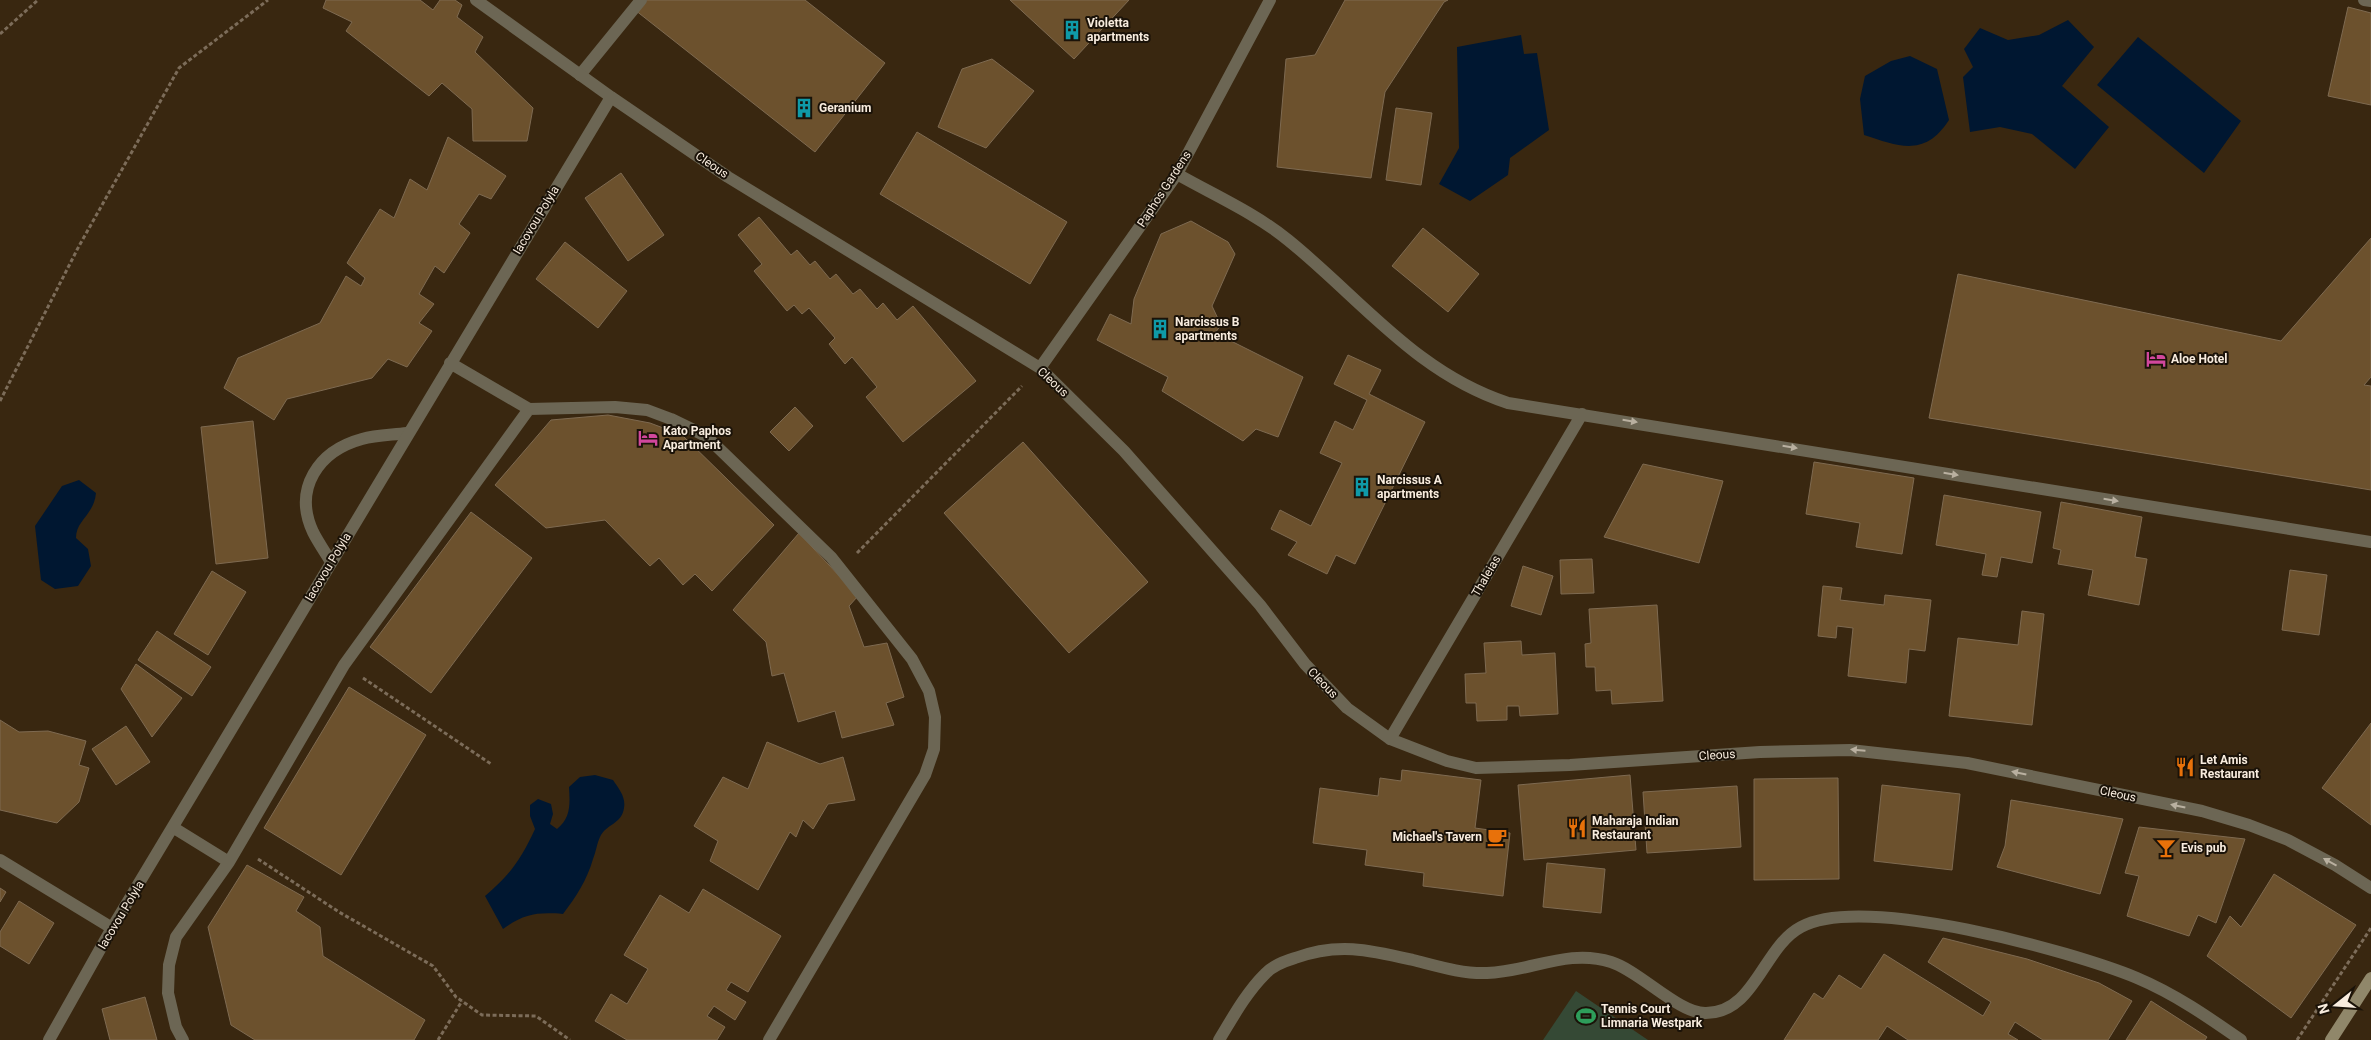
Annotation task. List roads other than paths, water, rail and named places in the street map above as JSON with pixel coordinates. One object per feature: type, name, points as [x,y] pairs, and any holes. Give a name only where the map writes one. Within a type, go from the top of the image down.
[{"type":"main road","points":[[2331,1040],[2371,978]]},
{"type":"street","name":"Cleous","points":[[476,0],[611,97],[728,177],[1040,368],[1124,451],[1260,605],[1305,664],[1347,708],[1390,739],[1447,761],[1476,768],[1570,765],[1760,752],[1850,750],[1967,763],[2202,811],[2249,825],[2288,840],[2335,865],[2371,888]]},
{"type":"street","points":[[580,75],[641,0]]},
{"type":"street","name":"Paphos Gardens","points":[[1040,368],[1177,174],[1270,0]]},
{"type":"street","points":[[2364,0],[2371,2]]},
{"type":"street","name":"Iacovou Polyla","points":[[50,1040],[112,928],[174,828],[407,433],[611,97]]},
{"type":"street","points":[[1177,174],[1262,221],[1288,240],[1415,354],[1448,377],[1480,394],[1508,403],[2371,542]]},
{"type":"street","points":[[450,363],[528,409],[615,407],[647,410],[671,418],[706,436],[841,569],[912,660],[929,691],[935,717],[934,749],[925,775],[769,1040]]},
{"type":"street","points":[[183,1040],[176,1027],[168,993],[169,964],[176,937],[229,862],[344,665],[528,409]]},
{"type":"street","name":"Thaleias","points":[[1390,739],[1582,414]]},
{"type":"street","points":[[331,562],[313,531],[306,503],[312,473],[333,450],[362,439],[407,433]]},
{"type":"street","points":[[174,828],[229,862]]},
{"type":"street","points":[[0,860],[112,928]]},
{"type":"street","points":[[1219,1040],[1249,992],[1267,971],[1309,952],[1354,947],[1466,972],[1487,973],[1509,971],[1565,957],[1589,957],[1628,968],[1685,1007],[1704,1014],[1718,1012],[1740,1000],[1780,944],[1798,928],[1812,922],[1860,917],[1917,920],[1986,934],[2063,954],[2138,978],[2193,1006],[2241,1040]]},
{"type":"water","points":[[2068,20],[2094,47],[2062,86],[2109,127],[2075,169],[2032,134],[2000,127],[1970,132],[1963,77],[1973,67],[1964,49],[1980,28],[2008,40],[2039,35]]},
{"type":"water","points":[[1521,35],[1524,54],[1537,53],[1549,130],[1510,158],[1508,175],[1470,201],[1439,184],[1459,148],[1457,47]]},
{"type":"water","points":[[2138,37],[2241,121],[2204,173],[2097,85]]},
{"type":"water","points":[[1910,56],[1937,69],[1949,120],[1931,140],[1911,146],[1889,143],[1864,135],[1860,99],[1865,76],[1891,61]]},
{"type":"water","points":[[79,480],[96,493],[95,501],[79,526],[76,538],[88,549],[91,566],[78,586],[55,589],[41,580],[35,526],[62,486]]},
{"type":"water","points":[[595,775],[613,780],[623,797],[624,808],[617,821],[606,829],[600,837],[591,867],[581,888],[563,914],[545,913],[531,915],[517,920],[503,929],[485,896],[509,873],[530,840],[535,829],[530,816],[530,805],[538,799],[551,804],[553,814],[550,824],[557,829],[562,825],[567,815],[569,787],[580,777]]},
{"type":"place","name":"Violetta apartments","points":[[1072,30]]},
{"type":"place","name":"Geranium","points":[[804,108]]},
{"type":"place","name":"Narcissus B apartments","points":[[1160,329]]},
{"type":"place","name":"Aloe Hotel","points":[[2156,359]]},
{"type":"place","name":"Kato Paphos Apartment","points":[[648,438]]},
{"type":"place","name":"Narcissus A apartments","points":[[1362,487]]},
{"type":"place","name":"Let Amis Restaurant","points":[[2185,767]]},
{"type":"place","name":"Maharaja Indian Restaurant","points":[[1577,828]]},
{"type":"place","name":"Michael's Tavern","points":[[1497,837]]},
{"type":"place","name":"Evis pub","points":[[2166,848]]},
{"type":"place","name":"Tennis Court Limnaria Westpark","points":[[1586,1016]]}]
